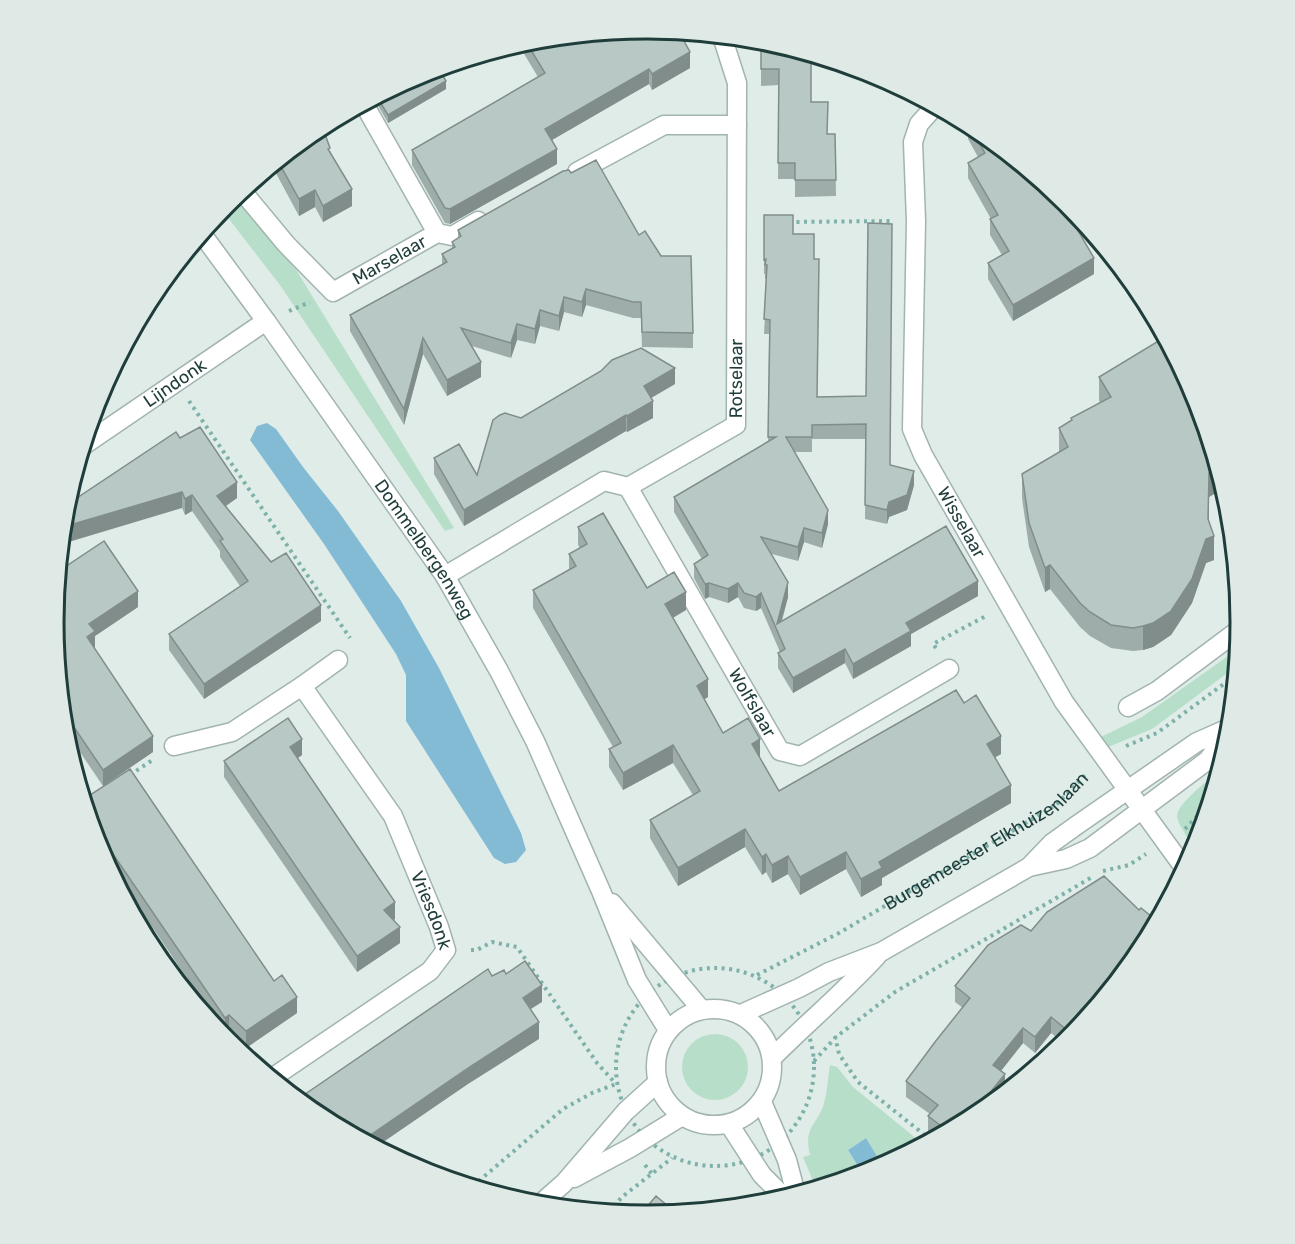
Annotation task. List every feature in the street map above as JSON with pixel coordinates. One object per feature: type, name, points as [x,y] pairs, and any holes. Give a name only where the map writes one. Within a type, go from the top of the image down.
[{"type":"street","name":"Rotselaar","points":[[628,487],[736,425],[737,84],[725,44]]},
{"type":"street","name":"Marselaar","points":[[368,111],[444,235]]},
{"type":"street","name":"Wisselaar","points":[[930,112],[919,124],[913,142],[916,221],[912,429],[922,455],[1064,702],[1179,861]]},
{"type":"street","points":[[558,175],[579,172],[664,125],[737,125]]},
{"type":"street","name":"Marselaar","points":[[248,198],[286,244],[333,292],[444,235],[491,214]]},
{"type":"street","name":"Dommelbergenweg","points":[[207,241],[445,576],[499,671],[535,741],[638,980],[668,1030]]},
{"type":"street","name":"Lijndonk","points":[[94,439],[266,321]]},
{"type":"street","points":[[445,576],[604,481],[628,487]]},
{"type":"street","name":"Wolfslaar","points":[[628,487],[780,751],[800,756],[949,669]]},
{"type":"street","points":[[1128,707],[1157,691],[1230,637]]},
{"type":"street","points":[[174,746],[232,732],[338,660]]},
{"type":"street","name":"Vriesdonk","points":[[279,1073],[430,971],[446,950],[439,927],[393,816],[302,686]]},
{"type":"street","name":"Burgemeester Elkhuizenlaan","points":[[741,1014],[829,972],[881,952],[1029,867],[1052,843],[1197,742],[1220,733]]},
{"type":"street","name":"Burgemeester Elkhuizenlaan","points":[[1029,867],[1066,859],[1090,848],[1208,760],[1216,748]]},
{"type":"street","name":"Dommelbergenweg","points":[[601,891],[701,1009]]},
{"type":"street","name":"Burgemeester Elkhuizenlaan","points":[[773,1057],[847,988],[881,952]]},
{"type":"street","points":[[722,1008],[741,1014],[756,1025],[767,1040],[773,1057],[770,1088],[762,1101],[747,1116],[729,1124],[705,1124],[682,1116],[671,1107],[658,1082],[657,1055],[668,1030],[683,1017],[701,1009],[722,1008]]},
{"type":"street","points":[[549,1196],[564,1183],[626,1111],[658,1082]]},
{"type":"street","points":[[762,1101],[787,1160],[794,1186]]},
{"type":"street","points":[[564,1183],[630,1148],[682,1116]]},
{"type":"street","points":[[729,1124],[762,1175],[777,1190]]},
{"type":"path","points":[[784,222],[916,221]]},
{"type":"path","points":[[266,321],[333,292]]},
{"type":"path","points":[[177,383],[350,637],[338,660]]},
{"type":"path","points":[[949,669],[933,644],[1007,604]]},
{"type":"path","name":"Burgemeester Elkhuizenlaan","points":[[756,975],[839,933],[1056,805],[1104,757],[1157,733],[1227,681]]},
{"type":"path","points":[[125,779],[174,746]]},
{"type":"path","points":[[814,1062],[836,1036],[895,992],[1102,871],[1129,865],[1190,826],[1196,819]]},
{"type":"path","points":[[446,950],[477,950],[492,942],[517,947],[597,1062],[616,1084],[562,1109],[481,1180]]},
{"type":"path","points":[[781,962],[799,988]]},
{"type":"path","points":[[818,1013],[836,1036],[839,1054],[858,1082],[924,1135]]},
{"type":"path","points":[[616,1204],[672,1158]]},
{"type":"green space","points":[[242,204],[295,268],[454,528],[445,531],[280,285],[228,218]]},
{"type":"green space","points":[[1229,655],[1228,673],[1152,729],[1108,747],[1101,737],[1142,717]]},
{"type":"green space","points":[[1209,780],[1188,839],[1178,822],[1177,815],[1189,797]]},
{"type":"green space","points":[[715,1034],[727,1037],[738,1044],[745,1055],[748,1067],[745,1079],[738,1090],[727,1097],[715,1100],[703,1097],[692,1090],[685,1079],[682,1067],[685,1055],[692,1044],[703,1037]]},
{"type":"green space","points":[[830,1065],[837,1067],[853,1087],[917,1139],[878,1158],[866,1138],[848,1150],[858,1166],[813,1181],[803,1157],[810,1155],[809,1133],[823,1107]]},
{"type":"water","points":[[267,423],[276,429],[338,511],[401,601],[439,668],[521,833],[526,850],[516,862],[505,864],[494,858],[406,721],[406,675],[396,654],[324,544],[250,440],[257,426]]},
{"type":"water","points":[[866,1138],[878,1158],[858,1166],[848,1150]]},
{"type":"building","points":[[648,39],[683,40],[690,52],[652,74],[649,69],[545,129],[557,149],[450,209],[445,208],[412,150],[545,73],[531,51],[609,40]]},
{"type":"building","points":[[761,50],[811,63],[811,102],[828,102],[827,134],[835,134],[836,180],[795,180],[795,163],[778,163],[779,69],[761,69]]},
{"type":"building","points":[[443,76],[446,81],[388,115],[381,104]]},
{"type":"building","points":[[326,136],[330,148],[328,149],[352,189],[323,206],[315,190],[299,199],[282,168]]},
{"type":"building","points":[[979,143],[1002,159],[1060,210],[1076,227],[1094,258],[1013,305],[988,263],[1009,251],[990,219],[998,215],[968,163],[985,153]]},
{"type":"building","points":[[596,160],[639,235],[645,231],[661,256],[691,256],[693,333],[642,332],[641,302],[633,302],[586,289],[582,302],[564,297],[559,316],[540,310],[535,329],[517,324],[511,343],[461,328],[481,362],[447,380],[423,338],[404,409],[350,315],[447,262],[442,254],[455,247],[452,242],[461,236],[458,230],[563,171],[569,170],[571,173]]},
{"type":"building","points":[[764,215],[793,215],[793,234],[814,234],[814,259],[819,259],[817,397],[866,396],[868,223],[892,224],[890,465],[914,471],[907,495],[889,502],[887,510],[865,505],[866,424],[812,425],[812,437],[786,437],[828,510],[822,533],[804,528],[798,547],[761,537],[788,582],[777,624],[946,526],[978,581],[906,623],[911,631],[853,664],[845,649],[793,678],[778,653],[785,649],[761,593],[756,597],[744,593],[738,583],[728,589],[709,583],[705,584],[694,564],[708,555],[674,497],[776,437],[768,437],[770,320],[764,319],[767,265],[765,265],[766,259],[764,260]]},
{"type":"building","points":[[1158,341],[1186,399],[1211,472],[1209,473],[1208,519],[1214,536],[1206,539],[1192,579],[1171,611],[1153,623],[1133,628],[1111,625],[1090,612],[1050,565],[1045,568],[1029,523],[1022,474],[1068,447],[1059,428],[1072,420],[1071,418],[1111,397],[1099,377]]},
{"type":"building","points":[[641,348],[675,368],[644,386],[653,401],[464,510],[434,458],[459,444],[477,475],[493,420],[505,413],[521,418],[601,371],[612,360]]},
{"type":"building","points":[[200,427],[237,482],[217,496],[271,562],[286,553],[321,605],[204,684],[169,634],[248,581],[220,541],[223,539],[192,495],[185,499],[182,492],[73,524],[78,497],[176,432],[180,438]]},
{"type":"building","points":[[603,513],[647,588],[674,572],[686,592],[665,604],[708,679],[697,686],[723,733],[748,718],[760,739],[752,744],[779,791],[956,690],[964,703],[976,695],[1001,736],[987,744],[1011,785],[879,862],[882,868],[861,879],[846,852],[800,877],[788,856],[772,865],[766,854],[762,857],[745,829],[678,868],[650,820],[700,791],[673,745],[623,773],[609,749],[621,743],[533,590],[576,566],[569,554],[587,544],[578,527]]},
{"type":"building","points":[[104,541],[138,591],[89,624],[95,631],[87,637],[153,736],[103,770],[75,728],[69,698],[64,622],[67,565]]},
{"type":"building","points":[[288,718],[302,739],[290,747],[395,902],[384,910],[400,927],[357,956],[224,761]]},
{"type":"building","points":[[130,769],[274,981],[282,975],[297,997],[246,1031],[229,1015],[225,1018],[114,855],[91,795]]},
{"type":"building","points":[[1104,876],[1139,910],[1141,908],[1151,916],[1110,977],[1065,1029],[1051,1017],[1035,1037],[1023,1028],[993,1065],[1005,1074],[988,1095],[941,1126],[928,1116],[938,1105],[906,1081],[970,998],[955,986],[988,945],[1021,925],[1031,931],[1047,912]]},
{"type":"building","points":[[525,961],[542,985],[523,998],[539,1022],[371,1135],[305,1094],[488,969],[492,976],[504,970],[506,974]]},
{"type":"building","points":[[656,1196],[666,1205],[648,1205]]}]
